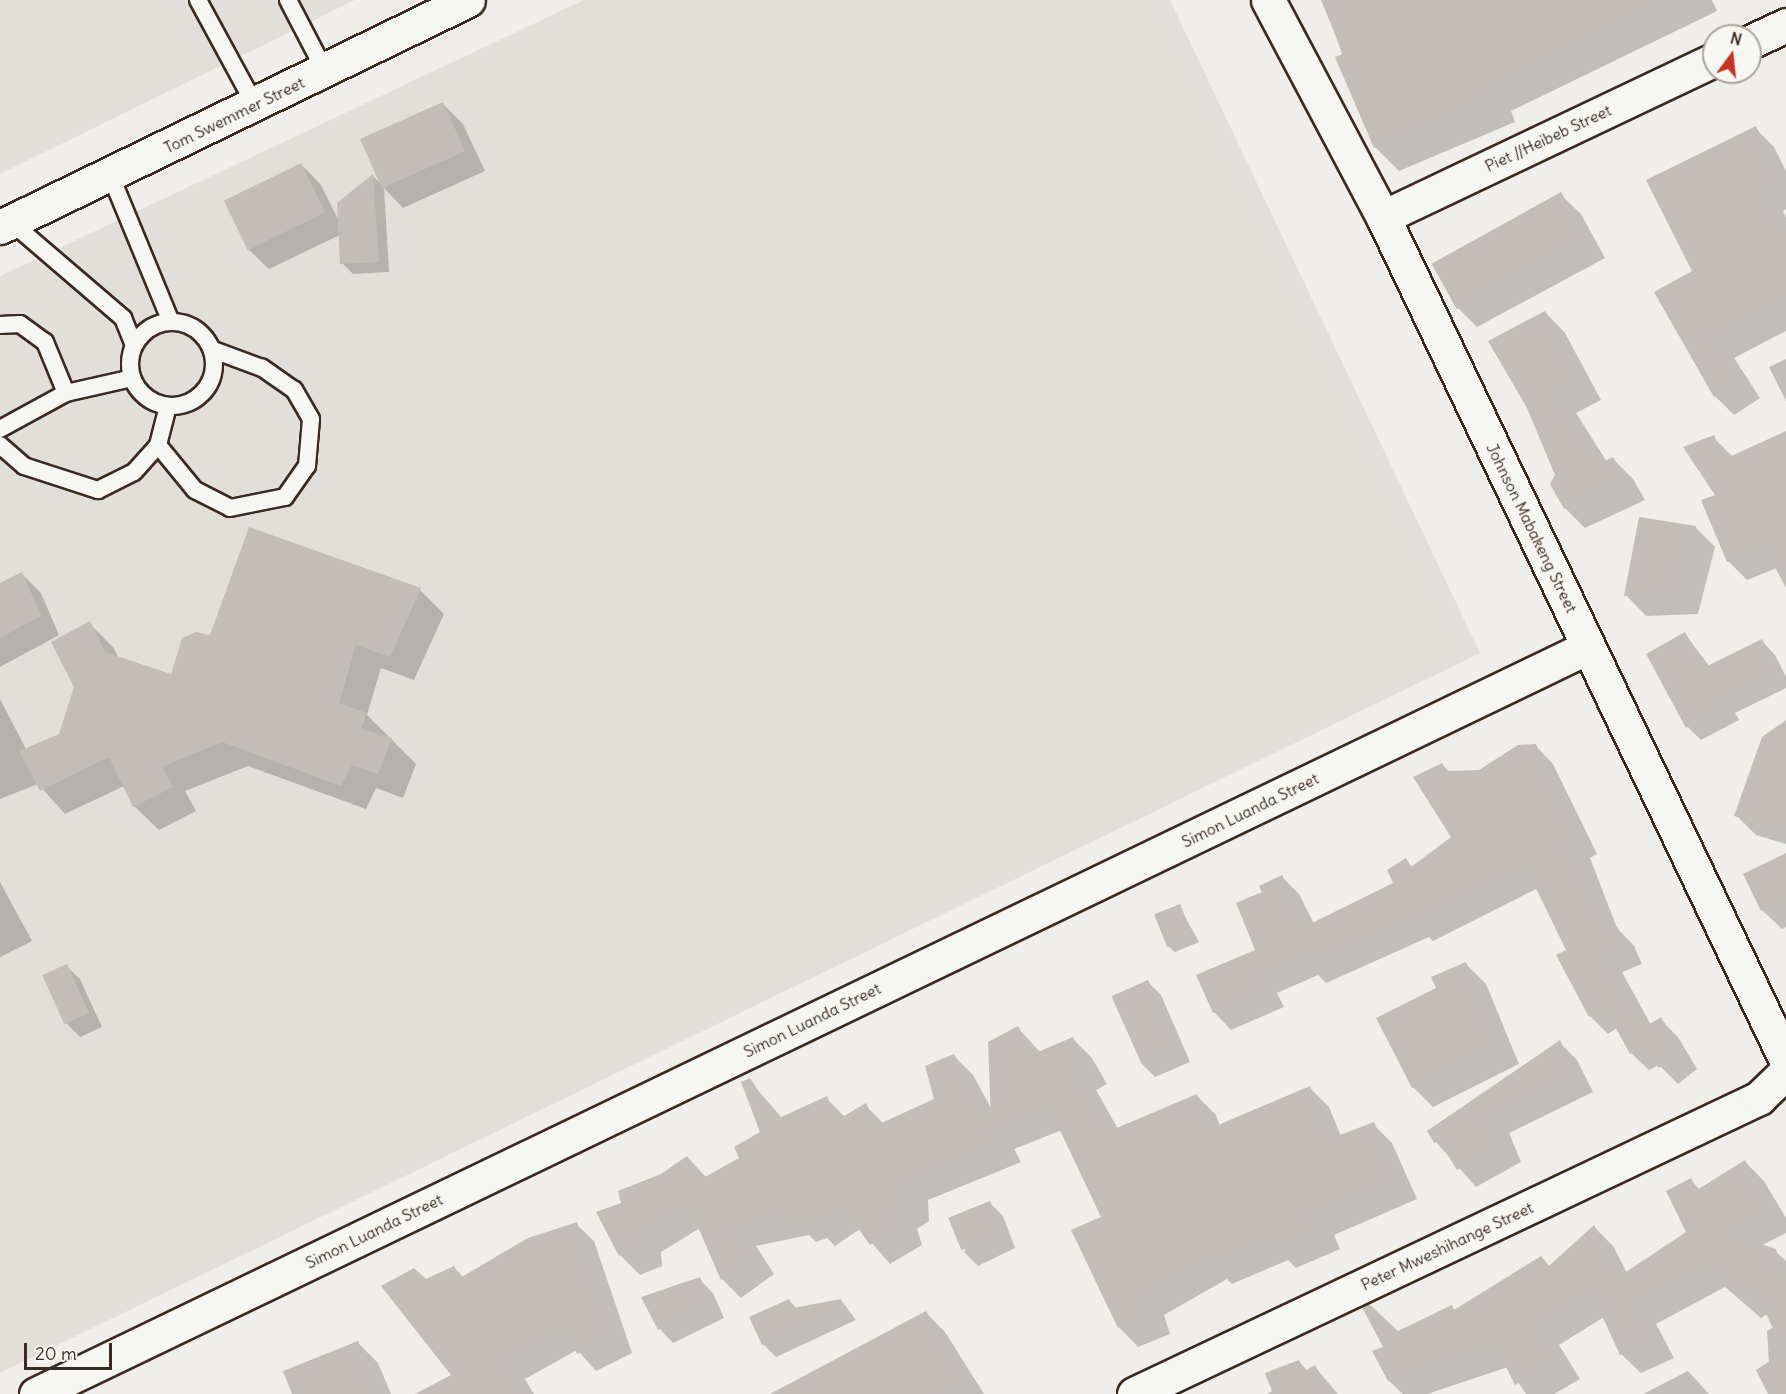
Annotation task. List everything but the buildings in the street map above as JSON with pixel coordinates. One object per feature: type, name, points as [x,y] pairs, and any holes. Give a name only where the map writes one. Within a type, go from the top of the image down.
[{"type":"street","name":"Tom Swemmer Street","points":[[5,224],[468,0]]},
{"type":"street","name":"Johnson Mabakeng Street","points":[[1268,0],[1383,217],[1786,1060]]},
{"type":"street","points":[[1762,36],[1786,25]]},
{"type":"street","name":"Piet //Heibeb Street","points":[[1383,217],[1702,66]]},
{"type":"street","name":"Simon Luanda Street","points":[[36,1394],[1588,647]]},
{"type":"street","name":"Peter Mweshihange Street","points":[[1134,1394],[1773,1100],[1786,1072]]},
{"type":"lane","points":[[198,0],[255,105]]},
{"type":"lane","points":[[288,0],[325,71]]},
{"type":"lane","points":[[110,174],[171,322]]},
{"type":"lane","points":[[5,224],[123,318],[134,345]]},
{"type":"lane","points":[[171,322],[188,325],[202,335],[211,350],[214,370],[206,390],[189,402],[168,406],[140,392],[132,378],[129,361],[134,345],[149,328],[171,322]]},
{"type":"lane","points":[[0,325],[20,324],[45,342],[66,393]]},
{"type":"lane","points":[[158,445],[195,489],[230,508],[285,496],[307,466],[311,419],[294,390],[262,368],[211,350]]},
{"type":"lane","points":[[0,429],[66,393],[132,378]]},
{"type":"lane","points":[[0,445],[24,466],[98,490],[134,472],[158,445],[168,406]]},
{"type":"shaded area","points":[[0,0],[355,0],[0,174]]},
{"type":"shaded area","points":[[584,0],[1170,0],[1480,653],[0,1373],[0,276]]}]
